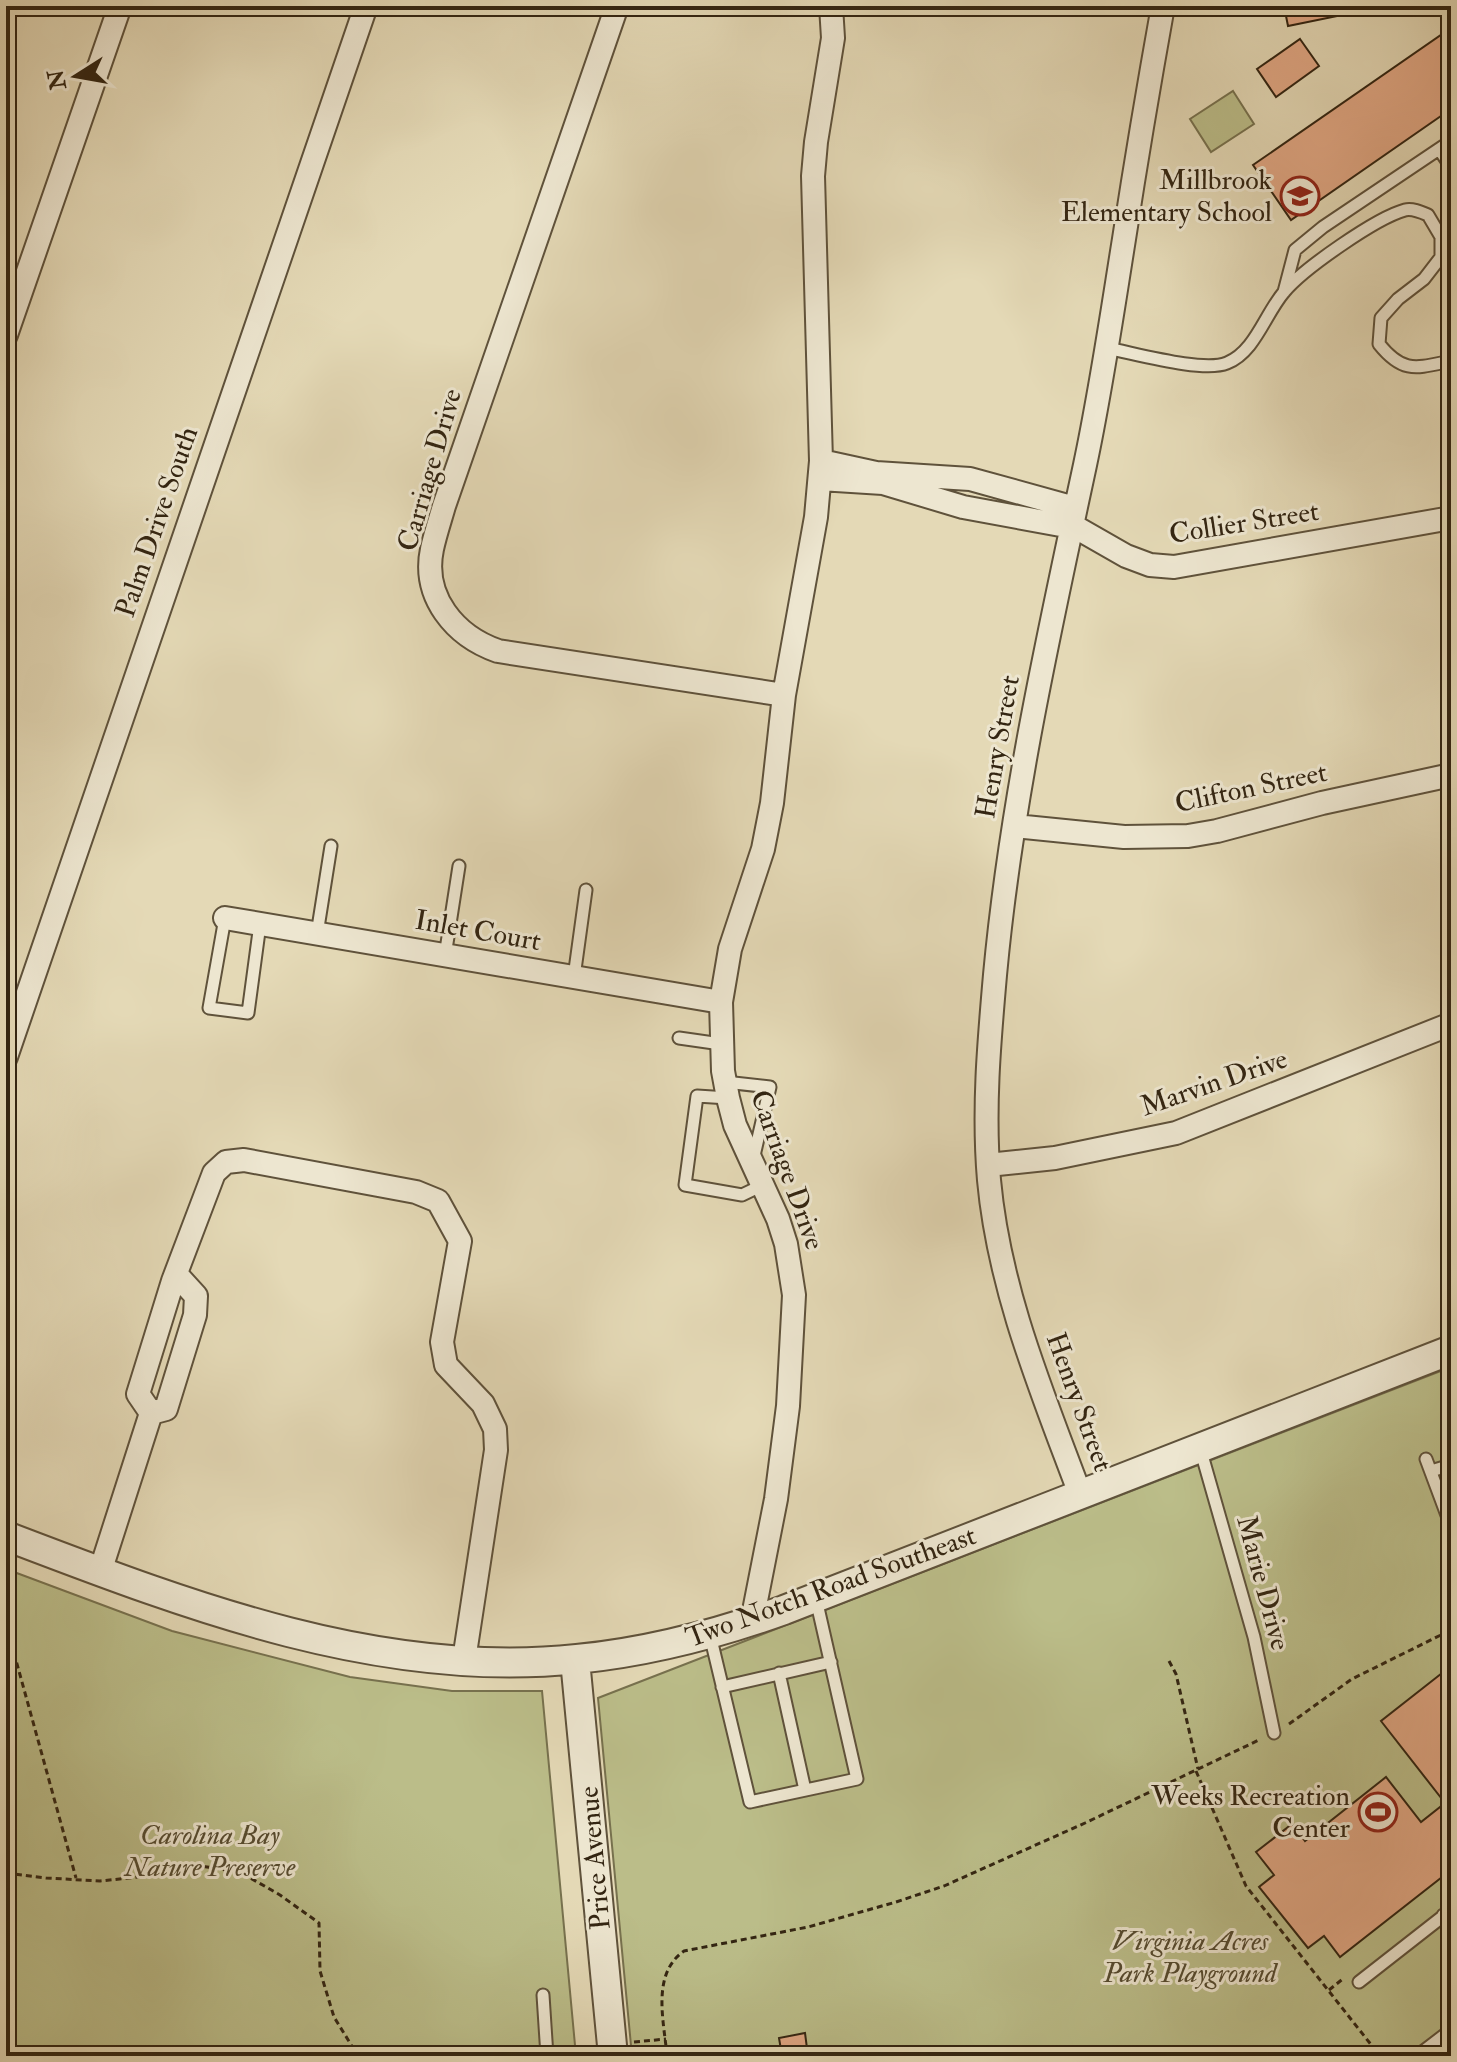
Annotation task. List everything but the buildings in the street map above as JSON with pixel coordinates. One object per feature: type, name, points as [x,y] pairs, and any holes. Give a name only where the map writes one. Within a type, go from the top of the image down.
[{"type":"street","points":[[6,335],[120,6]]},
{"type":"street","name":"Palm Drive South","points":[[6,1057],[366,6]]},
{"type":"street","name":"Carriage Drive","points":[[617,6],[444,506],[432,550],[432,579],[441,607],[459,630],[482,646],[784,695]]},
{"type":"street","name":"Carriage Drive","points":[[752,1621],[776,1499],[788,1406],[794,1321],[786,1244],[763,1184],[735,1125],[726,1090],[721,1002],[730,949],[763,849],[772,803],[784,695],[816,517],[820,470],[813,176],[833,38],[831,6]]},
{"type":"street","name":"Henry Street","points":[[1080,1494],[1039,1385],[1014,1307],[1001,1251],[988,1165],[988,1048],[1000,915],[1049,627],[1106,348],[1163,6]]},
{"type":"street","name":"Collier Street","points":[[820,470],[970,479],[1073,518],[1077,528],[1142,562],[1174,567],[1451,518]]},
{"type":"street","name":"Clifton Street","points":[[1015,826],[1124,837],[1188,836],[1451,775]]},
{"type":"street","name":"Inlet Court","points":[[225,918],[721,1002]]},
{"type":"street","name":"Marvin Drive","points":[[988,1165],[1055,1158],[1176,1133],[1451,1024]]},
{"type":"street","points":[[151,1413],[138,1394],[176,1274],[214,1173],[226,1162],[244,1160],[416,1192],[438,1201],[460,1241],[442,1342],[446,1365],[483,1404],[495,1429],[496,1450],[464,1660]]},
{"type":"street","points":[[151,1413],[166,1409],[195,1315],[196,1296],[176,1274]]},
{"type":"street","name":"Two Notch Road Southeast","points":[[6,1536],[180,1599],[315,1638],[402,1655],[464,1660],[575,1660],[659,1647],[752,1621],[1451,1350]]},
{"type":"street","points":[[100,1572],[151,1413]]},
{"type":"street","name":"Price Avenue","points":[[575,1660],[618,2049]]},
{"type":"lane","points":[[1283,293],[1295,250],[1323,227],[1451,141]]},
{"type":"lane","points":[[1439,149],[1451,167]]},
{"type":"lane","points":[[1106,348],[1206,367],[1228,363],[1245,350],[1283,293],[1319,260],[1408,209],[1428,215],[1441,237],[1441,257],[1424,279],[1398,299],[1381,318],[1379,344],[1392,360],[1416,368],[1451,361]]},
{"type":"lane","points":[[317,934],[331,846]]},
{"type":"lane","points":[[445,956],[459,866]]},
{"type":"lane","points":[[574,977],[586,890]]},
{"type":"lane","points":[[225,918],[209,1008],[248,1013],[260,924]]},
{"type":"lane","points":[[679,1038],[721,1044]]},
{"type":"lane","points":[[753,1162],[770,1087],[726,1090],[697,1096],[685,1185],[742,1195],[763,1184]]},
{"type":"lane","name":"Marie Drive","points":[[1200,1447],[1254,1637],[1274,1733]]},
{"type":"lane","points":[[1426,1459],[1451,1526]]},
{"type":"lane","points":[[1431,1471],[1451,1465]]},
{"type":"lane","points":[[710,1634],[750,1802],[857,1779],[816,1597]]},
{"type":"lane","points":[[722,1687],[831,1662]]},
{"type":"lane","points":[[779,1673],[805,1790]]},
{"type":"lane","points":[[1359,1982],[1448,1917]]},
{"type":"lane","points":[[543,1995],[547,2056]]},
{"type":"lane","points":[[1417,2056],[1451,2030]]},
{"type":"path","points":[[6,1624],[76,1878]]},
{"type":"path","points":[[667,2056],[663,1982],[669,1964],[684,1951],[821,1924],[944,1886],[1274,1733],[1352,1679],[1451,1630]]},
{"type":"path","points":[[1169,1661],[1176,1674],[1197,1770],[1246,1886],[1380,2056]]},
{"type":"path","points":[[6,1873],[100,1881],[148,1876],[176,1865],[240,1872],[319,1923],[320,1971],[334,2017],[358,2056]]},
{"type":"path","points":[[618,2049],[666,2039]]},
{"type":"green space","points":[[1233,91],[1254,124],[1211,152],[1190,119]]},
{"type":"green space","name":"Virginia Acres Park Playground","points":[[1451,1367],[1451,2056],[632,2056],[598,1698]]},
{"type":"green space","name":"Carolina Bay Nature Preserve","points":[[6,1569],[172,1631],[350,1677],[452,1691],[542,1691],[576,2056],[6,2056]]},
{"type":"place","name":"Millbrook Elementary School","points":[[1300,196]]},
{"type":"place","name":"Weeks Recreation Center","points":[[1378,1812]]}]
